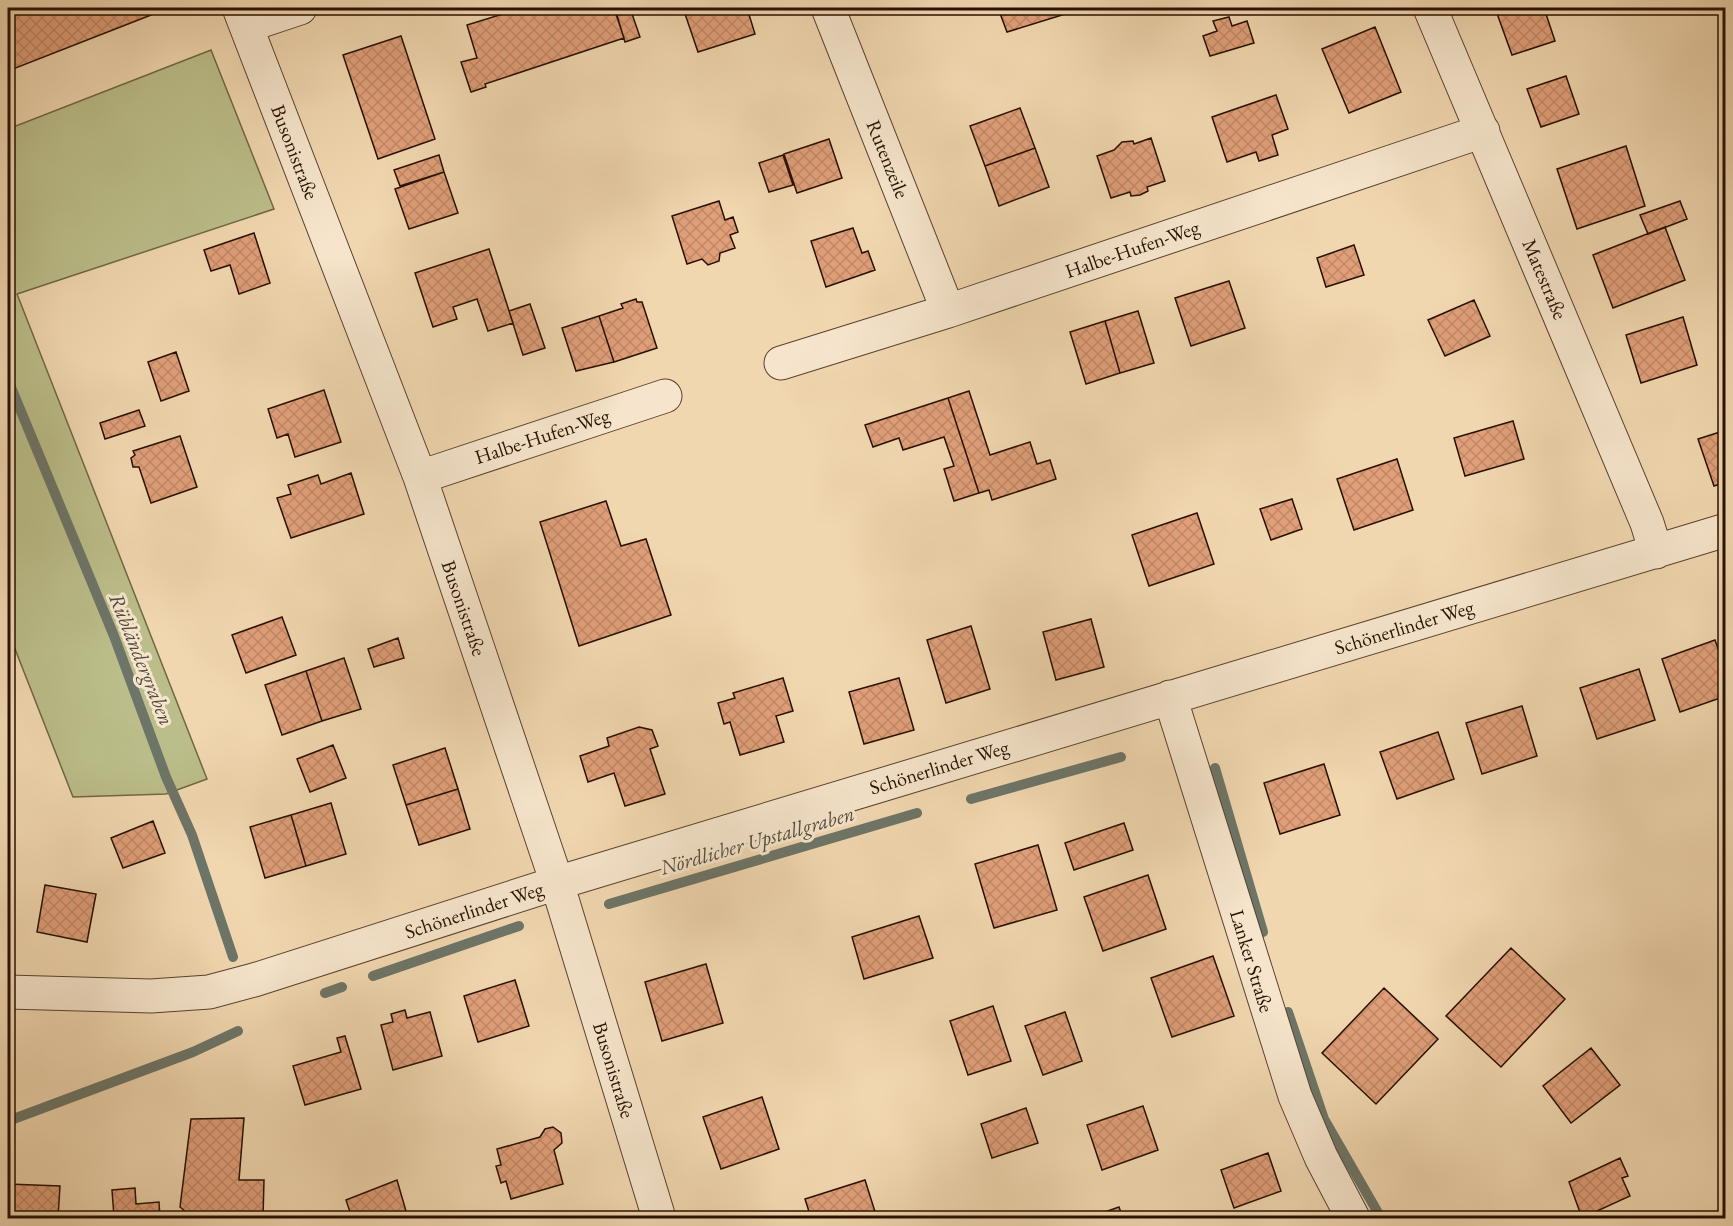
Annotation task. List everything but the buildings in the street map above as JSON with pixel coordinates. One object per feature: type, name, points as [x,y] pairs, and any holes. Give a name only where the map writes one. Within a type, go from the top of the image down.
[{"type":"street","points":[[243,17],[300,8]]},
{"type":"street","name":"Rutenzeile","points":[[828,8],[948,311]]},
{"type":"street","name":"Matestraße","points":[[1430,8],[1647,523],[1656,552]]},
{"type":"street","name":"Busonistraße","points":[[243,17],[420,477],[557,883],[659,1218]]},
{"type":"street","name":"Halbe-Hufen-Weg","points":[[781,363],[948,311],[1482,131]]},
{"type":"street","name":"Halbe-Hufen-Weg","points":[[420,477],[665,396]]},
{"type":"street","name":"Schönerlinder Weg","points":[[8,992],[151,996],[209,992],[557,883],[1725,530]]},
{"type":"street","name":"Lanker Straße","points":[[1170,697],[1294,1096],[1321,1157],[1353,1218]]},
{"type":"green space","points":[[211,50],[274,209],[17,294],[207,779],[166,794],[73,797],[8,631],[8,129]]},
{"type":"waterway","name":"Rübländergraben","points":[[8,380],[114,636],[166,777],[192,835],[233,957]]},
{"type":"waterway","name":"Nördlicher Upstallgraben","points":[[971,799],[1121,757]]},
{"type":"waterway","name":"Nördlicher Upstallgraben","points":[[1215,768],[1263,932]]},
{"type":"waterway","name":"Nördlicher Upstallgraben","points":[[609,904],[917,813]]},
{"type":"waterway","name":"Nördlicher Upstallgraben","points":[[373,976],[519,926]]},
{"type":"waterway","name":"Nördlicher Upstallgraben","points":[[325,993],[342,987]]},
{"type":"waterway","name":"Nördlicher Upstallgraben","points":[[1288,1012],[1324,1119],[1381,1218]]},
{"type":"waterway","name":"Rübländergraben","points":[[8,1121],[193,1052],[238,1031]]}]
